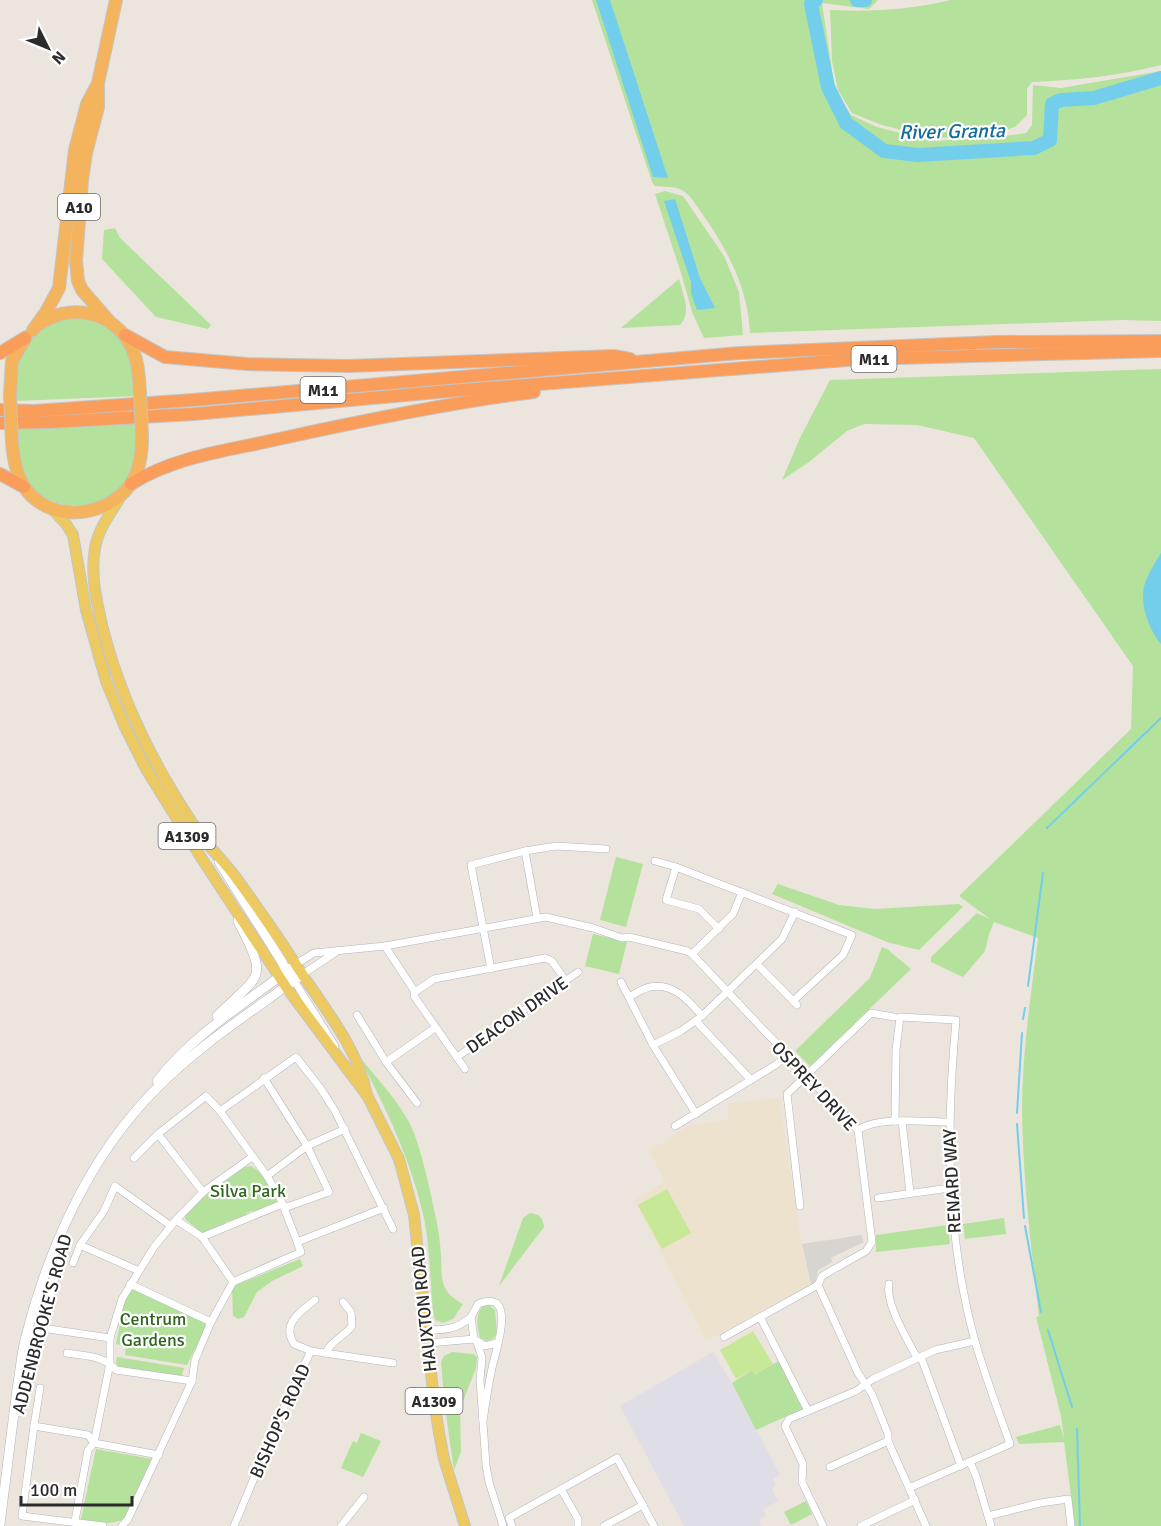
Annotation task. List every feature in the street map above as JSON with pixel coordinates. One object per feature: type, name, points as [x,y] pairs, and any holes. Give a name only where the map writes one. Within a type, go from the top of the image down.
[{"type":"highway","name":"A10","points":[[109,321],[82,290],[78,281],[76,261],[86,153],[98,107],[98,83],[116,0]]},
{"type":"highway","name":"A10","points":[[29,334],[50,305],[58,288],[75,150],[87,104],[98,83]]},
{"type":"highway","points":[[0,353],[48,318],[65,312],[83,312],[109,321],[125,335],[135,355],[142,436],[141,461],[131,484],[121,496],[89,512],[52,509],[24,487],[0,474]]},
{"type":"highway","points":[[24,487],[14,460],[10,395],[12,361],[29,334]]},
{"type":"highway","name":"M11","points":[[125,335],[165,357],[247,364],[348,366],[614,356],[645,361]]},
{"type":"highway","name":"M11","points":[[0,410],[34,411],[193,400],[740,353],[996,342],[1161,341]]},
{"type":"highway","name":"M11","points":[[0,423],[194,414],[860,359],[1161,351]]},
{"type":"highway","name":"M11","points":[[131,484],[162,467],[356,421],[547,391],[588,380]]},
{"type":"main road","name":"A1309","points":[[121,496],[102,526],[94,549],[93,565],[98,608],[110,654],[134,719],[162,772],[203,837],[232,874],[293,972],[353,1080],[368,1097]]},
{"type":"main road","name":"A1309","points":[[52,509],[73,535],[92,635],[115,704],[146,770],[217,882],[293,972],[358,1065],[364,1078],[368,1097]]},
{"type":"main road","name":"HAUXTON ROAD","points":[[368,1097],[387,1133],[404,1175],[414,1215],[434,1400],[444,1459],[465,1526]]},
{"type":"street","points":[[491,969],[471,865],[525,851],[556,846],[606,849]]},
{"type":"street","points":[[525,851],[537,918]]},
{"type":"street","points":[[655,861],[742,891],[852,935],[843,955],[795,1003],[757,964]]},
{"type":"street","points":[[676,867],[666,900],[699,909],[719,929]]},
{"type":"street","points":[[184,1049],[251,984],[257,970],[254,953],[217,882]]},
{"type":"street","points":[[293,972],[314,953],[385,946],[552,917],[622,938],[629,937],[692,954],[733,914],[742,891]]},
{"type":"street","points":[[654,1045],[681,1031],[699,1018],[757,964],[787,933],[795,912]]},
{"type":"street","name":"DEACON DRIVE","points":[[385,946],[415,992],[414,996],[465,1069]]},
{"type":"street","points":[[293,972],[339,951]]},
{"type":"street","name":"OSPREY DRIVE","points":[[692,954],[858,1130],[872,1242],[866,1251],[822,1276],[818,1285]]},
{"type":"street","points":[[415,992],[434,979],[545,958],[552,961],[566,981]]},
{"type":"street","name":"ADDENBROOKE'S ROAD","points":[[0,1524],[26,1336],[45,1270],[72,1211],[110,1146],[164,1072],[184,1049],[222,1018],[293,972]]},
{"type":"street","name":"ADDENBROOKE'S ROAD","points":[[142,1103],[197,1051],[293,972]]},
{"type":"street","name":"DEACON DRIVE","points":[[457,1057],[578,972]]},
{"type":"street","points":[[621,982],[654,1045],[696,1114]]},
{"type":"street","points":[[628,997],[650,987],[679,992],[751,1080]]},
{"type":"street","points":[[800,1206],[787,1094],[871,1013],[894,1017]]},
{"type":"street","points":[[357,1015],[386,1062],[417,1103]]},
{"type":"street","name":"RENARD WAY","points":[[899,1121],[896,1050],[900,1017],[956,1020],[949,1122],[950,1188],[957,1250],[975,1341],[1010,1444],[970,1462]]},
{"type":"street","points":[[386,1062],[435,1028]]},
{"type":"street","points":[[675,1126],[777,1064],[786,1056]]},
{"type":"street","points":[[220,1111],[296,1057],[321,1089],[345,1129],[393,1229]]},
{"type":"street","points":[[202,1237],[283,1206],[329,1192],[307,1146],[264,1078]]},
{"type":"street","points":[[122,1526],[128,1519],[159,1455],[192,1382],[195,1360],[211,1322],[233,1282],[301,1252],[283,1206],[267,1176],[220,1111],[206,1096],[158,1134],[134,1158]]},
{"type":"street","points":[[858,1130],[863,1126],[899,1121],[949,1122]]},
{"type":"street","points":[[899,1121],[910,1193]]},
{"type":"street","points":[[267,1176],[307,1146],[345,1129]]},
{"type":"street","points":[[158,1134],[203,1192]]},
{"type":"street","points":[[75,1521],[88,1450],[94,1443],[110,1363],[110,1338],[122,1299],[173,1223],[203,1192],[252,1157]]},
{"type":"street","points":[[73,1263],[80,1245],[104,1211],[115,1186],[173,1223],[202,1237],[233,1282]]},
{"type":"street","points":[[878,1198],[950,1188]]},
{"type":"street","points":[[297,1242],[384,1208]]},
{"type":"street","name":"ADDENBROOKE'S ROAD","points":[[11,1438],[72,1211]]},
{"type":"street","points":[[80,1245],[139,1271]]},
{"type":"street","points":[[130,1284],[211,1322]]},
{"type":"street","points":[[889,1284],[888,1291],[896,1315],[919,1357],[961,1466]]},
{"type":"street","points":[[724,1337],[818,1285],[858,1373],[872,1394],[888,1434],[888,1441],[926,1526]]},
{"type":"street","name":"BISHOP'S ROAD","points":[[234,1526],[282,1411],[311,1351],[294,1344],[289,1334],[290,1325],[296,1316],[315,1300]]},
{"type":"street","points":[[326,1353],[327,1348],[352,1326],[351,1312],[343,1302]]},
{"type":"street","points":[[427,1329],[441,1330],[460,1326],[471,1317],[478,1304],[490,1302],[498,1305],[501,1311],[501,1335],[497,1343],[483,1420]]},
{"type":"street","points":[[471,1317],[482,1358],[480,1380],[486,1465],[503,1526]]},
{"type":"street","points":[[760,1317],[808,1411]]},
{"type":"street","points":[[26,1336],[42,1328],[110,1338]]},
{"type":"street","points":[[429,1342],[476,1340],[485,1346],[497,1343]]},
{"type":"street","points":[[823,1526],[802,1482],[803,1464],[785,1426],[789,1419],[856,1391],[873,1379],[934,1350],[975,1341]]},
{"type":"street","points":[[311,1351],[393,1363]]},
{"type":"street","points":[[67,1353],[101,1358],[117,1370],[192,1382]]},
{"type":"street","points":[[40,1388],[22,1516],[55,1523],[75,1521],[103,1526]]},
{"type":"street","points":[[34,1426],[87,1435],[94,1443],[159,1455]]},
{"type":"street","points":[[830,1467],[888,1441]]},
{"type":"street","points":[[512,1526],[509,1518],[617,1458],[654,1526]]},
{"type":"street","points":[[909,1488],[970,1462],[991,1526]]},
{"type":"street","points":[[561,1489],[578,1519],[578,1526]]},
{"type":"street","points":[[341,1526],[364,1497]]},
{"type":"street","points":[[988,1516],[1040,1503],[1068,1499],[1071,1526]]},
{"type":"street","points":[[861,1526],[915,1500]]},
{"type":"street","points":[[604,1526],[643,1505]]},
{"type":"shaded area","points":[[779,1098],[810,1285],[706,1341],[634,1200],[665,1182],[649,1151],[688,1126],[727,1120],[729,1103]]},
{"type":"shaded area","points":[[861,1235],[864,1242],[831,1258],[833,1262],[818,1270],[815,1283],[811,1285],[802,1244]]},
{"type":"shaded area","points":[[713,1352],[732,1383],[780,1475],[773,1479],[776,1485],[772,1490],[778,1501],[763,1510],[766,1516],[759,1520],[761,1526],[684,1526],[620,1406]]},
{"type":"green space","points":[[592,0],[878,0],[869,9],[822,3],[835,90],[851,115],[877,127],[931,141],[992,138],[1026,133],[1032,125],[1033,85],[1061,88],[1161,71],[1161,321],[1121,320],[750,333],[741,285],[728,256],[694,201],[682,190],[655,186],[652,182]]},
{"type":"green space","points":[[950,0],[1161,0],[1161,65],[1097,77],[1032,82],[1027,89],[1027,115],[1015,127],[992,135],[934,138],[882,125],[852,113],[838,90],[832,61],[830,10],[890,10]]},
{"type":"green space","points":[[665,191],[683,196],[724,256],[739,292],[743,335],[704,338],[692,312],[655,194]]},
{"type":"green space","points":[[115,228],[120,238],[211,325],[208,329],[156,317],[102,259],[104,230]]},
{"type":"green space","points":[[679,279],[686,309],[684,320],[680,325],[621,328]]},
{"type":"green space","points":[[80,318],[109,329],[118,336],[129,355],[136,396],[16,401],[15,368],[25,344],[32,336],[49,325]]},
{"type":"green space","points":[[1161,369],[1161,1526],[1075,1526],[1064,1442],[1019,1444],[1016,1437],[1060,1425],[1064,1439],[1061,1416],[1036,1317],[1039,1316],[1024,1162],[1022,1111],[1024,1068],[1038,938],[994,922],[985,951],[963,977],[931,962],[931,957],[977,913],[990,919],[959,896],[1131,729],[1133,666],[974,438],[917,425],[864,424],[847,431],[809,462],[782,480],[800,438],[830,380]]},
{"type":"green space","points":[[134,422],[136,447],[131,472],[122,486],[109,497],[77,506],[61,504],[45,498],[32,488],[23,473],[18,457],[15,428]]},
{"type":"green space","points":[[616,857],[643,864],[626,927],[600,920]]},
{"type":"green space","points":[[778,884],[839,905],[875,909],[959,904],[963,907],[919,950],[887,942],[772,894]]},
{"type":"green space","points":[[593,934],[627,942],[619,974],[585,966]]},
{"type":"green space","points":[[882,947],[911,969],[810,1066],[795,1051],[870,978]]},
{"type":"green space","points":[[358,1055],[401,1109],[411,1126],[420,1150],[437,1224],[443,1284],[455,1299],[463,1304],[453,1319],[443,1323],[435,1320],[433,1311],[429,1253],[419,1197],[388,1115]]},
{"type":"green space","name":"Silva Park","points":[[251,1166],[263,1176],[273,1190],[278,1199],[274,1204],[256,1212],[247,1213],[245,1216],[226,1222],[225,1225],[203,1234],[185,1219],[189,1208],[245,1167]]},
{"type":"green space","points":[[667,1189],[691,1233],[662,1249],[638,1205]]},
{"type":"green space","points":[[530,1213],[540,1217],[544,1227],[499,1286],[523,1218]]},
{"type":"green space","points":[[1004,1218],[1006,1234],[965,1239],[963,1224]]},
{"type":"green space","points":[[948,1225],[950,1244],[876,1252],[876,1235]]},
{"type":"green space","points":[[300,1259],[303,1266],[272,1281],[257,1292],[244,1317],[238,1319],[233,1316],[232,1289],[234,1286]]},
{"type":"green space","name":"Centrum Gardens","points":[[134,1289],[204,1322],[206,1327],[187,1365],[125,1355],[126,1346],[116,1344],[124,1304],[130,1291]]},
{"type":"green space","points":[[489,1305],[495,1310],[497,1333],[493,1339],[487,1341],[480,1338],[477,1321],[480,1309]]},
{"type":"green space","points":[[753,1331],[773,1364],[755,1375],[752,1370],[736,1379],[720,1350]]},
{"type":"green space","points":[[452,1352],[473,1354],[477,1357],[476,1368],[460,1409],[461,1452],[454,1470],[441,1362],[444,1356]]},
{"type":"green space","points":[[117,1357],[184,1368],[181,1377],[119,1367],[116,1363]]},
{"type":"green space","points":[[779,1361],[803,1409],[756,1430],[732,1383],[752,1370],[755,1374]]},
{"type":"green space","points":[[361,1433],[381,1441],[363,1477],[341,1468],[353,1441],[357,1443]]},
{"type":"green space","points":[[96,1449],[152,1459],[125,1518],[116,1522],[104,1523],[81,1519]]},
{"type":"green space","points":[[806,1501],[812,1514],[791,1525],[784,1512]]},
{"type":"water","points":[[596,0],[610,0],[668,178],[653,177]]},
{"type":"water","points":[[675,199],[700,278],[715,308],[697,310],[691,293],[691,282],[664,201]]},
{"type":"water","points":[[1161,553],[1161,644],[1146,617],[1143,594],[1147,578]]},
{"type":"waterway","name":"River Granta","points":[[816,0],[811,4],[828,87],[846,123],[884,151],[918,155],[1034,148],[1050,140],[1052,104],[1061,100],[1094,98],[1161,78]]},
{"type":"waterway","name":"River Granta","points":[[857,0],[865,0]]},
{"type":"waterway","points":[[1047,828],[1161,718]]},
{"type":"waterway","points":[[1028,986],[1043,873]]},
{"type":"waterway","points":[[1023,1019],[1025,1008]]},
{"type":"waterway","points":[[1017,1113],[1022,1033]]},
{"type":"waterway","points":[[1017,1124],[1024,1218]]},
{"type":"waterway","points":[[1025,1226],[1041,1312]]},
{"type":"waterway","points":[[1048,1330],[1072,1407]]},
{"type":"waterway","points":[[1077,1429],[1080,1526]]}]
